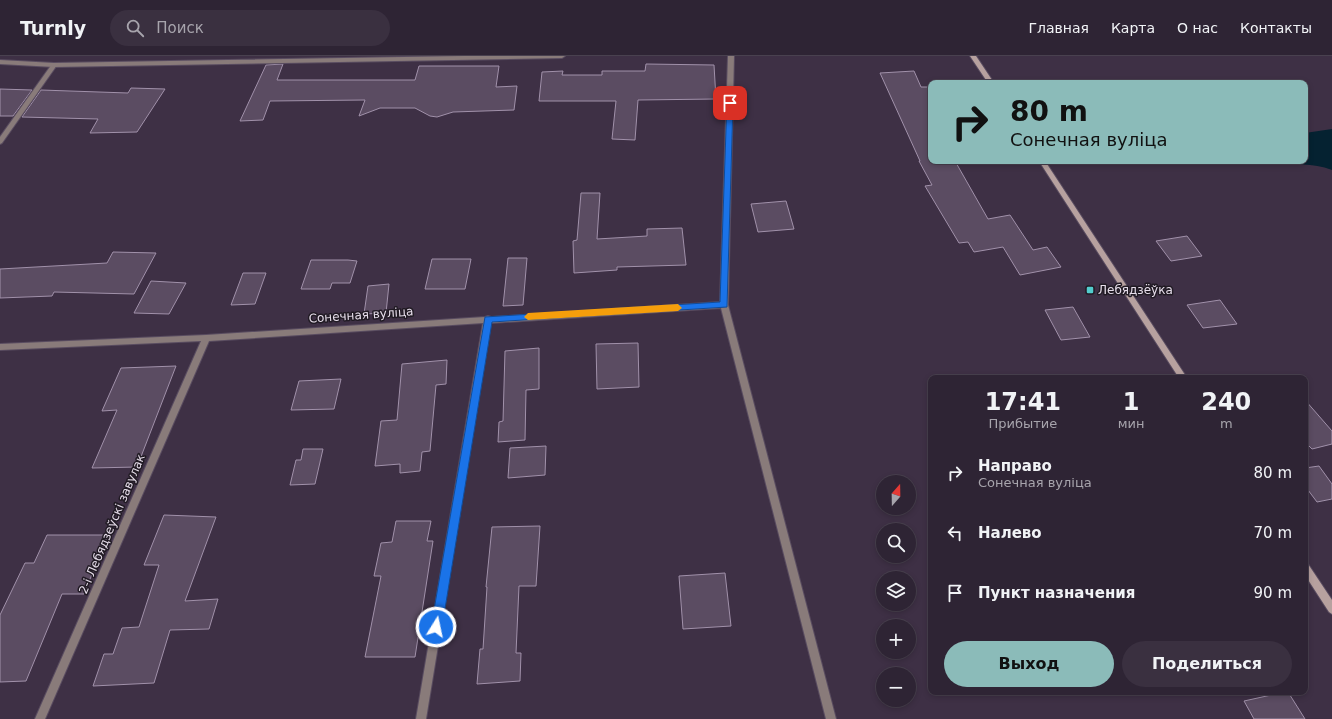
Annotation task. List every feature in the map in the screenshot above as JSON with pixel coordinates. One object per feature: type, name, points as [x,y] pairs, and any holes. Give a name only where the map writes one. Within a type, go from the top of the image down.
[{"type":"main road","points":[[974,56],[989,80]]},
{"type":"main road","points":[[1044,164],[1181,375]]},
{"type":"main road","points":[[1308,572],[1332,609]]},
{"type":"street","points":[[0,62],[54,65],[562,56]]},
{"type":"street","points":[[731,56],[724,305],[831,719]]},
{"type":"street","points":[[0,142],[54,65]]},
{"type":"street","name":"Сонечная вуліца","points":[[0,347],[206,338],[724,305]]},
{"type":"street","points":[[421,719],[488,319]]},
{"type":"street","name":"2-і Лебядзеўскі завулак","points":[[40,719],[206,338]]},
{"type":"water","points":[[1332,129],[1332,170],[1317,166],[1300,164],[1308,164],[1308,133]]},
{"type":"building","points":[[283,64],[277,80],[415,80],[419,66],[499,66],[496,87],[517,86],[514,110],[453,112],[437,117],[430,116],[415,108],[380,108],[359,116],[365,100],[270,101],[263,120],[240,121],[266,65]]},
{"type":"building","points":[[646,64],[714,65],[716,99],[638,100],[635,140],[612,139],[616,101],[539,101],[542,72],[563,71],[562,75],[602,75],[602,71],[645,71]]},
{"type":"building","points":[[914,71],[921,87],[928,87],[928,164],[957,164],[988,219],[1010,215],[1033,250],[1047,247],[1061,267],[1020,275],[1003,247],[974,252],[968,242],[959,243],[925,186],[932,185],[919,161],[880,73]]},
{"type":"building","points":[[131,88],[165,89],[137,132],[90,133],[98,119],[22,117],[41,90],[128,93]]},
{"type":"building","points":[[0,89],[32,90],[13,116],[0,116]]},
{"type":"building","points":[[581,193],[600,193],[597,239],[647,236],[647,229],[682,228],[686,265],[617,267],[617,270],[574,273],[573,241],[577,240]]},
{"type":"building","points":[[786,201],[794,229],[758,232],[751,204]]},
{"type":"building","points":[[1187,236],[1202,256],[1171,261],[1156,241]]},
{"type":"building","points":[[113,252],[156,253],[134,294],[54,292],[52,296],[0,298],[0,269],[107,263]]},
{"type":"building","points":[[508,258],[527,258],[523,305],[503,306]]},
{"type":"building","points":[[432,259],[471,259],[465,289],[425,289]]},
{"type":"building","points":[[311,260],[357,261],[350,283],[332,283],[330,289],[301,289]]},
{"type":"building","points":[[243,273],[266,273],[255,304],[231,305]]},
{"type":"building","points":[[151,281],[186,283],[169,314],[134,313]]},
{"type":"building","points":[[389,284],[386,313],[364,314],[368,286]]},
{"type":"building","points":[[1220,300],[1237,324],[1203,328],[1187,305]]},
{"type":"building","points":[[1073,307],[1090,337],[1061,340],[1045,310]]},
{"type":"building","points":[[638,343],[639,387],[597,389],[596,344]]},
{"type":"building","points":[[539,348],[539,389],[526,390],[525,440],[498,442],[499,422],[503,421],[505,351]]},
{"type":"building","points":[[447,360],[446,384],[436,385],[430,451],[422,452],[420,471],[400,473],[400,464],[375,466],[381,421],[397,420],[402,364]]},
{"type":"building","points":[[176,366],[137,467],[92,468],[117,410],[102,411],[121,368]]},
{"type":"building","points":[[341,379],[334,409],[291,410],[299,381]]},
{"type":"building","points":[[1308,403],[1332,431],[1332,444],[1312,449],[1308,445]]},
{"type":"building","points":[[546,446],[545,475],[508,478],[510,448]]},
{"type":"building","points":[[303,449],[323,449],[315,484],[290,485],[296,460],[301,460]]},
{"type":"building","points":[[1319,466],[1332,484],[1332,499],[1317,502],[1308,490],[1308,468]]},
{"type":"building","points":[[164,515],[216,517],[185,601],[218,599],[209,629],[170,630],[154,683],[93,686],[104,654],[113,654],[122,628],[139,627],[159,565],[144,565]]},
{"type":"building","points":[[396,521],[431,521],[427,541],[433,541],[415,657],[365,657],[381,576],[374,576],[381,543],[392,542]]},
{"type":"building","points":[[540,526],[536,586],[519,586],[516,653],[521,653],[520,681],[477,684],[480,649],[483,649],[486,587],[492,527]]},
{"type":"building","points":[[47,535],[108,535],[84,594],[62,594],[26,681],[0,682],[0,615],[25,563],[34,563]]},
{"type":"building","points":[[725,573],[731,626],[683,629],[679,576]]},
{"type":"building","points":[[1271,695],[1290,695],[1305,719],[1254,719],[1244,701]]},
{"type":"slow traffic","points":[[528,317],[678,308]]},
{"type":"place","name":"Лебядзёўка","points":[[1090,290]]},
{"type":"route","points":[[436,627],[488,319],[724,305],[730,103]]}]
